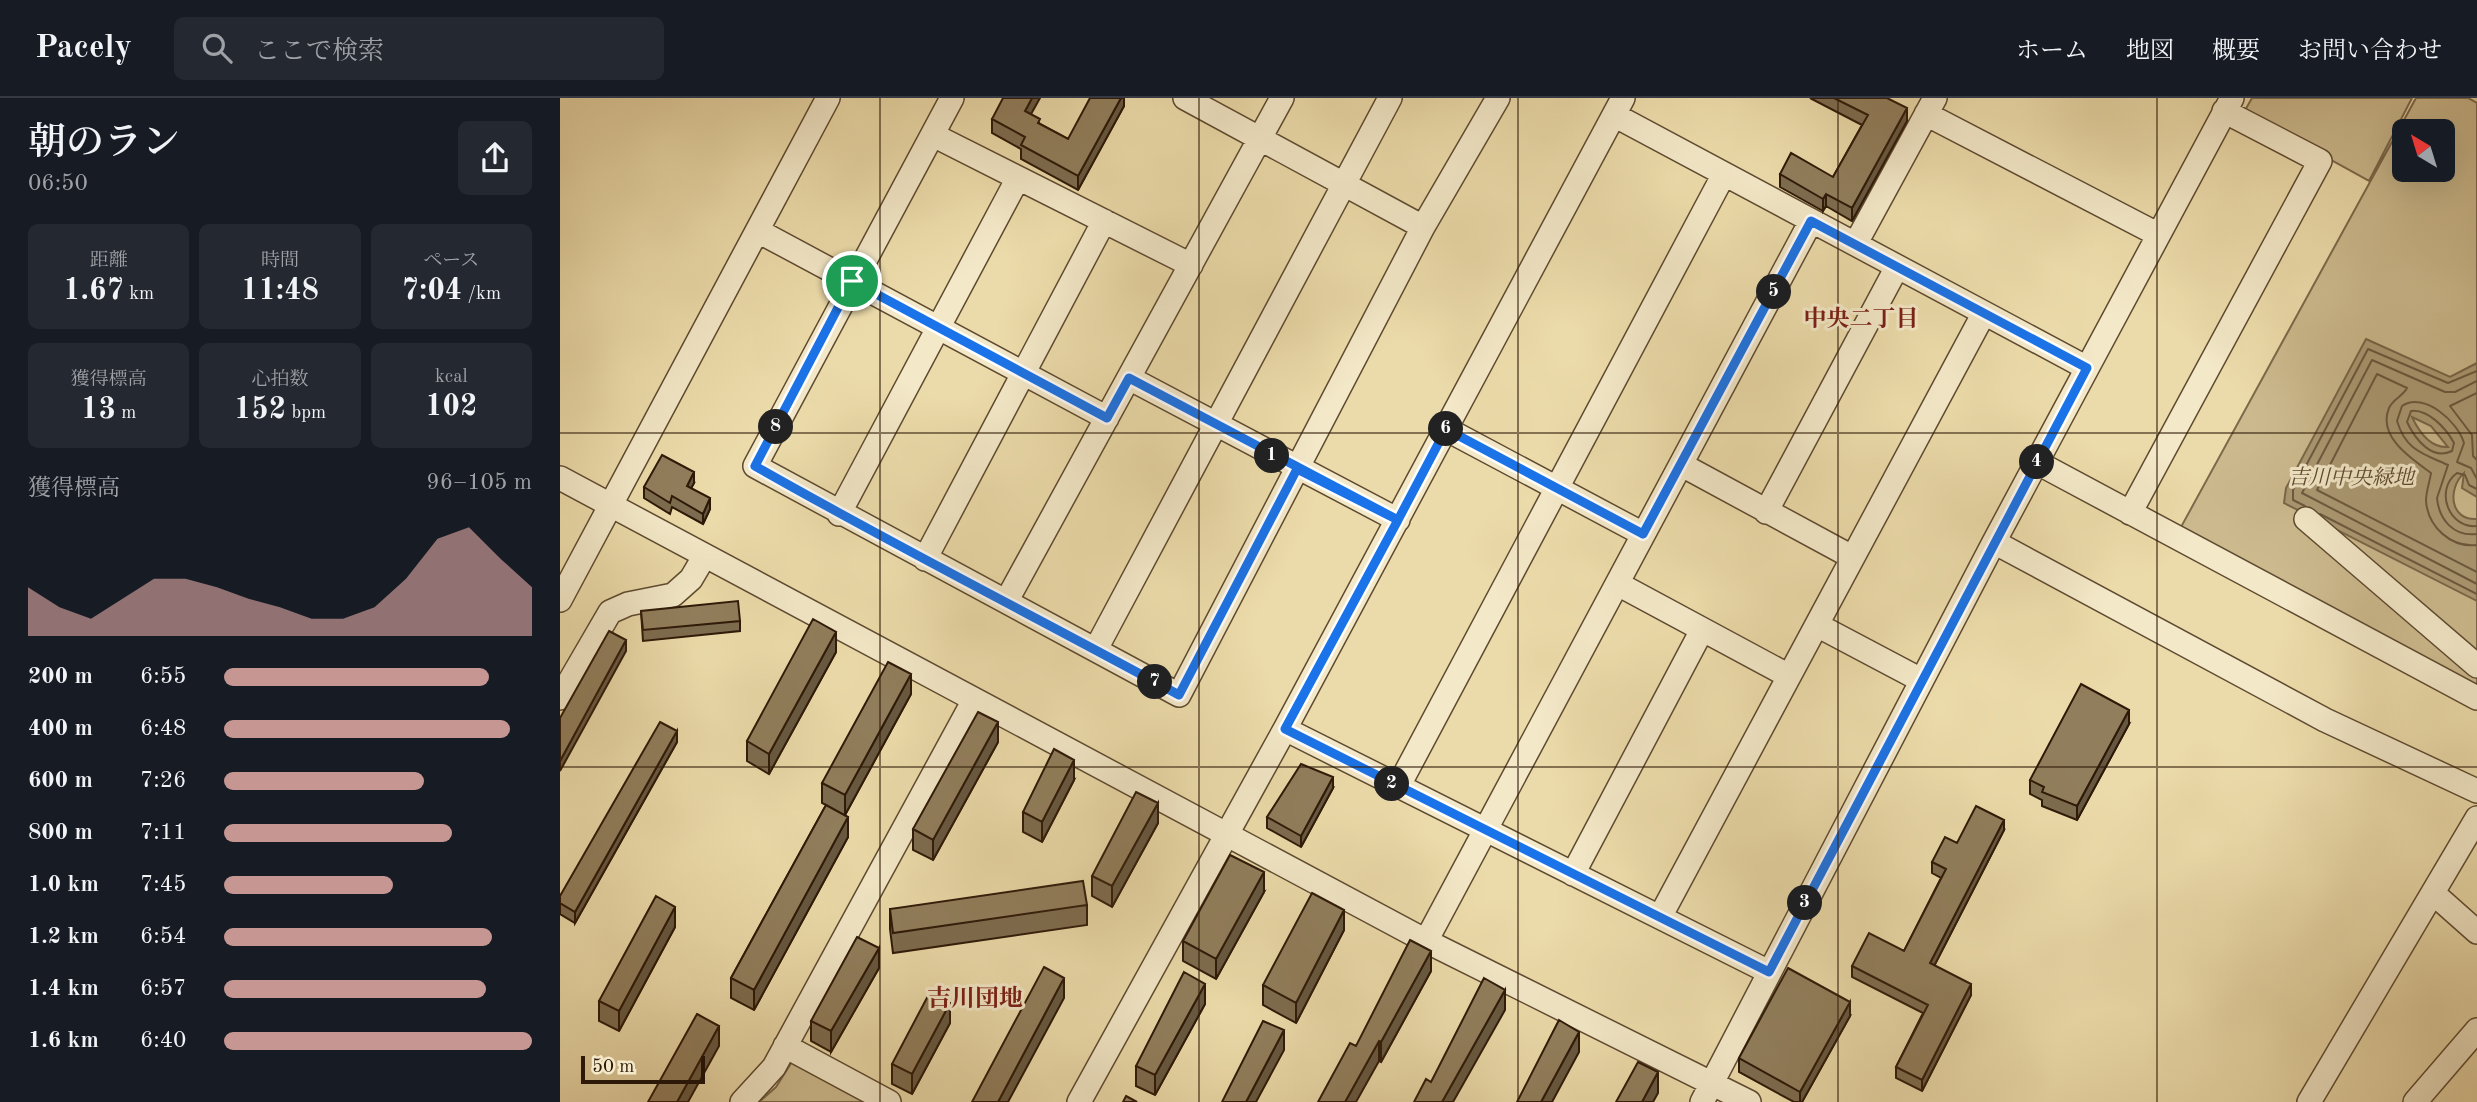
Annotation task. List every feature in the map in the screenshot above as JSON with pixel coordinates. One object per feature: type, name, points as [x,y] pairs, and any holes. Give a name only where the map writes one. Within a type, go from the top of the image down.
[{"type":"street","points":[[560,600],[828,98]]},
{"type":"street","points":[[952,98],[755,466],[839,514],[1007,600],[1179,695],[1423,228],[1498,98]]},
{"type":"street","points":[[1185,98],[1423,228]]},
{"type":"street","points":[[1007,600],[1282,98]]},
{"type":"street","points":[[1096,649],[1390,98]]},
{"type":"street","points":[[1707,1092],[1921,680],[2228,104],[2320,161],[2130,513]]},
{"type":"street","points":[[1079,1102],[1285,729],[1618,106],[1724,174],[2087,368]]},
{"type":"street","points":[[1856,243],[1930,106],[2157,234]]},
{"type":"street","points":[[933,135],[1191,265]]},
{"type":"street","points":[[1398,787],[1724,174]]},
{"type":"street","points":[[839,514],[1018,178]]},
{"type":"street","points":[[925,559],[1104,221]]},
{"type":"street","points":[[1426,941],[1811,221]]},
{"type":"street","points":[[758,231],[1107,418]]},
{"type":"street","points":[[1766,512],[1897,267]]},
{"type":"street","points":[[1660,917],[1984,313]]},
{"type":"street","points":[[1129,378],[1398,520]]},
{"type":"street","points":[[1446,429],[1643,534]]},
{"type":"street","points":[[2036,462],[2477,698]]},
{"type":"street","points":[[1682,465],[1852,557]]},
{"type":"street","points":[[560,478],[1707,1092],[1749,1102]]},
{"type":"street","points":[[2306,519],[2477,666]]},
{"type":"street","points":[[1994,542],[2314,714],[2477,791]]},
{"type":"street","points":[[560,698],[610,612],[628,604],[673,594],[691,579],[704,557]]},
{"type":"street","points":[[1618,584],[1789,676]]},
{"type":"street","points":[[1817,625],[1921,680]]},
{"type":"street","points":[[1573,874],[1702,630]]},
{"type":"street","points":[[742,1102],[774,1067],[974,700]]},
{"type":"street","points":[[1285,729],[1769,972]]},
{"type":"street","points":[[2309,1102],[2477,818]]},
{"type":"street","points":[[2433,893],[2477,932]]},
{"type":"street","points":[[2415,1102],[2477,1030]]},
{"type":"street","points":[[785,1046],[889,1102]]},
{"type":"green space","points":[[2252,98],[2412,98],[2401,119],[2392,119],[2392,137],[2369,181],[2244,112]]},
{"type":"green space","name":"吉川中央緑地","points":[[2416,98],[2468,98],[2477,103],[2477,688],[2181,527],[2392,142],[2392,182],[2455,182],[2455,119],[2404,119]]},
{"type":"green space","points":[[795,1057],[878,1102],[759,1102],[776,1087]]},
{"type":"water","points":[[2366,339],[2450,377],[2477,363],[2477,497],[2462,488],[2464,473],[2455,487],[2454,503],[2461,515],[2477,519],[2477,601],[2284,503],[2286,488]],"holes":[[[2412,417],[2431,426],[2448,447],[2431,442]]]},
{"type":"building","points":[[1003,98],[1032,98],[1025,111],[1040,119],[1038,123],[1068,139],[1090,98],[1121,98],[1078,176],[1021,145],[1025,137],[992,119]]},
{"type":"building","points":[[1834,98],[1887,98],[1907,108],[1852,208],[1826,194],[1823,199],[1780,174],[1791,153],[1833,177],[1868,115]]},
{"type":"building","points":[[662,455],[694,472],[687,486],[710,498],[703,514],[672,496],[670,503],[644,487]]},
{"type":"building","points":[[738,601],[740,621],[643,630],[641,611]]},
{"type":"building","points":[[813,619],[836,632],[769,754],[747,741]]},
{"type":"building","points":[[609,631],[626,640],[560,761],[560,718]]},
{"type":"building","points":[[888,662],[911,674],[845,795],[822,783]]},
{"type":"building","points":[[2081,684],[2129,710],[2077,806],[2042,792],[2044,787],[2030,780]]},
{"type":"building","points":[[978,712],[998,722],[933,840],[913,829]]},
{"type":"building","points":[[660,722],[677,731],[575,912],[560,903],[560,896]]},
{"type":"building","points":[[1054,749],[1074,760],[1042,822],[1023,812]]},
{"type":"building","points":[[1301,764],[1333,777],[1301,836],[1267,817]]},
{"type":"building","points":[[1136,792],[1158,803],[1112,886],[1092,876]]},
{"type":"building","points":[[826,805],[848,817],[754,990],[731,978]]},
{"type":"building","points":[[1976,806],[2004,820],[1930,963],[1971,984],[1922,1080],[1896,1067],[1928,1005],[1852,966],[1869,933],[1904,951],[1946,869],[1932,862],[1945,837],[1957,843]]},
{"type":"building","points":[[1230,855],[1264,872],[1216,959],[1183,941]]},
{"type":"building","points":[[1083,881],[1087,905],[893,933],[890,909]]},
{"type":"building","points":[[1312,893],[1344,910],[1296,1003],[1263,985]]},
{"type":"building","points":[[656,896],[675,907],[619,1011],[599,1001]]},
{"type":"building","points":[[857,937],[879,948],[831,1031],[811,1021]]},
{"type":"building","points":[[1410,940],[1431,951],[1381,1042],[1379,1041],[1345,1102],[1318,1102],[1350,1043],[1356,1046]]},
{"type":"building","points":[[1044,967],[1064,978],[998,1102],[972,1102]]},
{"type":"building","points":[[1788,968],[1850,1002],[1800,1092],[1739,1058]]},
{"type":"building","points":[[1184,972],[1205,984],[1155,1075],[1136,1066]]},
{"type":"building","points":[[1484,978],[1505,990],[1442,1102],[1414,1102],[1426,1079],[1431,1082]]},
{"type":"building","points":[[930,992],[950,1003],[912,1074],[892,1064]]},
{"type":"building","points":[[697,1014],[719,1026],[677,1102],[648,1102]]},
{"type":"building","points":[[1559,1020],[1579,1032],[1541,1102],[1517,1102]]},
{"type":"building","points":[[1263,1021],[1284,1030],[1246,1102],[1222,1102]]},
{"type":"building","points":[[1638,1062],[1658,1072],[1642,1102],[1616,1102]]},
{"type":"building","points":[[1126,1096],[1137,1102],[1123,1102]]},
{"type":"district","name":"中央二丁目","points":[[1861,318]]},
{"type":"district","name":"吉川団地","points":[[975,998]]},
{"type":"route","points":[[852,281],[755,466],[839,514],[1007,600],[1179,695],[1297,469],[1398,520],[1446,429],[1643,534],[1811,221],[2087,368],[1769,972],[1285,729],[1398,520],[1129,378],[1107,418],[852,281]]}]
